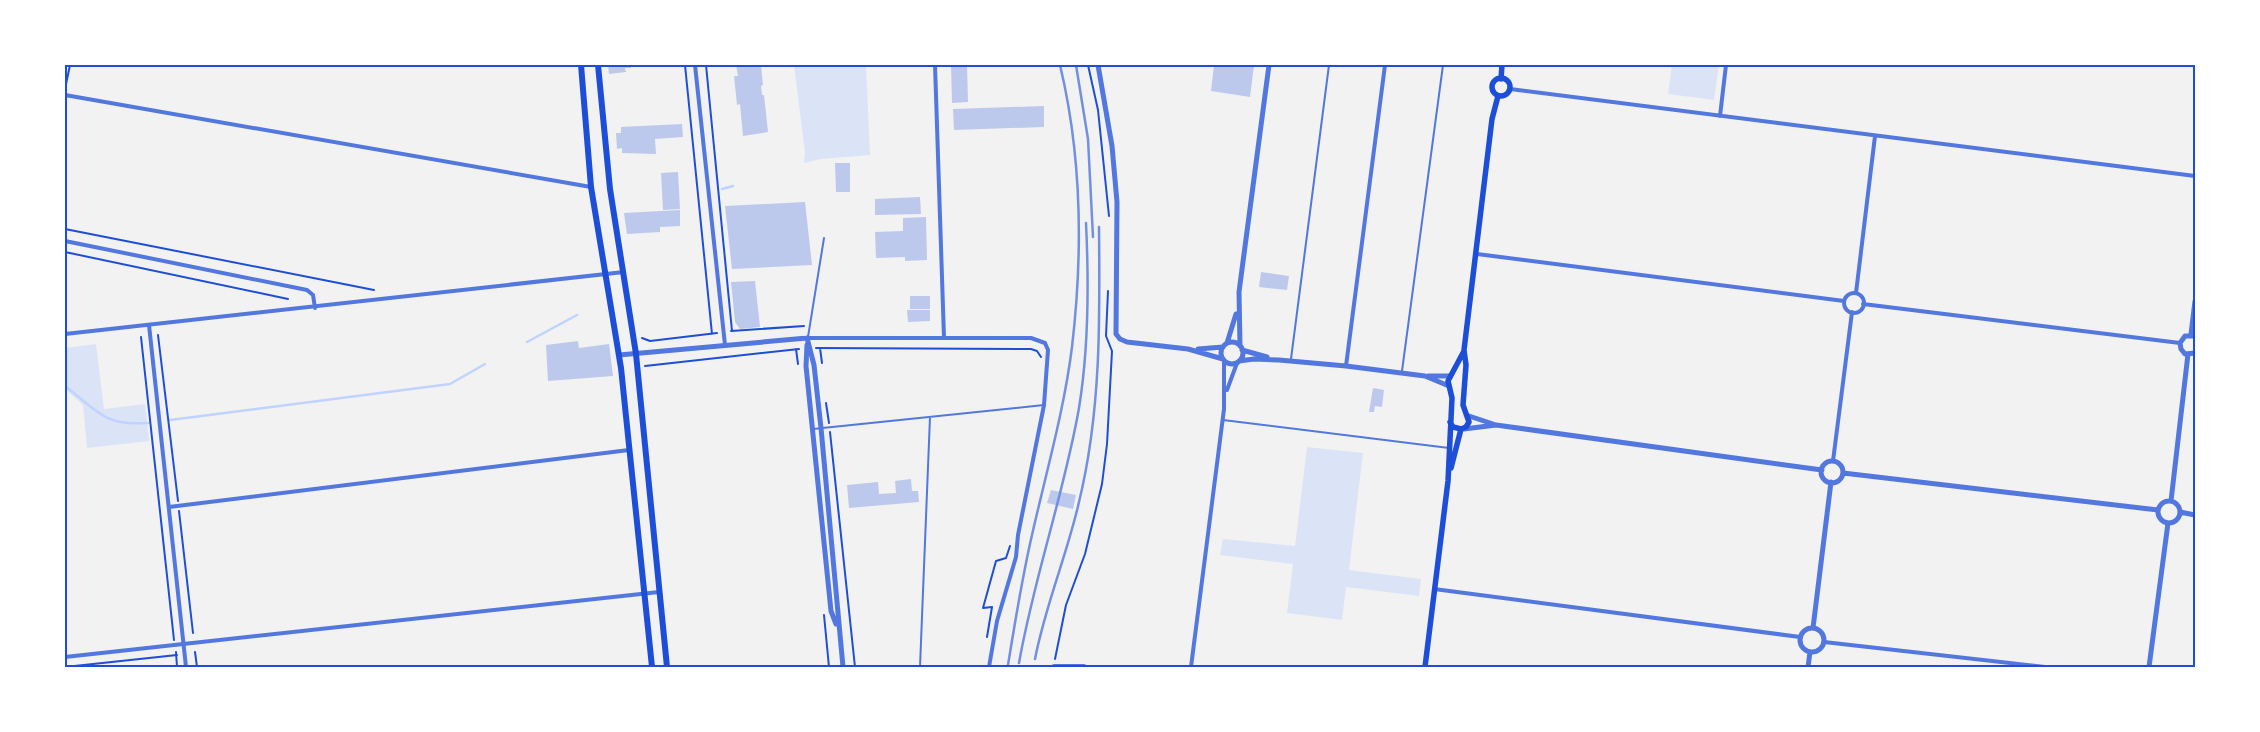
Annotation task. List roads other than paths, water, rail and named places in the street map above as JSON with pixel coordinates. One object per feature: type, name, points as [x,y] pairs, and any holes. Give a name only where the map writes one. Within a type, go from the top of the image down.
[{"type":"highway","points":[[580,65],[591,187],[619,354],[652,667]]},
{"type":"highway","points":[[598,65],[610,189],[636,354],[667,667]]},
{"type":"main road","points":[[1501,79],[1502,65]]},
{"type":"main road","points":[[1501,79],[1508,82],[1510,89],[1507,94],[1498,96],[1492,87],[1496,80],[1501,79]]},
{"type":"main road","points":[[1448,481],[1462,429],[1468,425],[1469,416],[1463,405],[1466,379],[1464,350],[1492,119],[1498,96]]},
{"type":"main road","points":[[1425,667],[1448,481],[1452,395],[1449,386],[1464,350]]},
{"type":"main road","points":[[1452,375],[1461,374],[1466,379]]},
{"type":"main road","points":[[1450,422],[1453,427],[1462,429]]},
{"type":"main road","points":[[1054,667],[1084,667]]},
{"type":"street","points":[[695,65],[725,345]]},
{"type":"street","points":[[935,65],[944,338]]},
{"type":"street","points":[[1098,65],[1112,146],[1117,202],[1115,327],[1117,337],[1127,342],[1188,349],[1230,364],[1254,359],[1279,360],[1425,376],[1452,375]]},
{"type":"street","points":[[1226,394],[1241,348],[1238,306],[1268,65]]},
{"type":"street","points":[[1346,366],[1384,65]]},
{"type":"street","points":[[1720,116],[1726,65]]},
{"type":"street","points":[[1510,89],[2195,176]]},
{"type":"street","points":[[65,95],[591,187]]},
{"type":"street","points":[[1856,293],[1875,136]]},
{"type":"street","points":[[65,241],[307,290],[313,295],[315,308]]},
{"type":"street","points":[[1477,254],[1844,301]]},
{"type":"street","points":[[65,334],[315,308],[624,272]]},
{"type":"street","points":[[1856,293],[1862,298],[1863,304],[1861,309],[1852,312],[1845,307],[1844,301],[1849,294],[1856,293]]},
{"type":"street","points":[[2195,301],[2193,335],[2182,338],[2180,343],[2183,352],[2188,354],[2195,353]]},
{"type":"street","points":[[1863,304],[2180,343]]},
{"type":"street","points":[[1191,667],[1226,394],[1223,360],[1225,345],[1238,306]]},
{"type":"street","points":[[1833,461],[1852,312]]},
{"type":"street","points":[[149,325],[186,667]]},
{"type":"street","points":[[807,338],[821,428],[843,667]]},
{"type":"street","points":[[619,354],[807,338],[1030,338],[1045,343],[1048,354],[1044,405],[1018,535],[1016,558],[997,621],[989,667]]},
{"type":"street","points":[[1188,349],[1234,343],[1241,348],[1279,360]]},
{"type":"street","points":[[808,349],[806,366],[831,611],[838,626]]},
{"type":"street","points":[[2171,500],[2188,354]]},
{"type":"street","points":[[1425,376],[1449,386]]},
{"type":"street","points":[[1469,416],[1496,425],[1822,470]]},
{"type":"street","points":[[1462,429],[1496,425]]},
{"type":"street","points":[[168,507],[629,450]]},
{"type":"street","points":[[1833,461],[1842,466],[1843,473],[1840,479],[1831,482],[1825,480],[1822,470],[1826,463],[1833,461]]},
{"type":"street","points":[[1843,473],[2158,510]]},
{"type":"street","points":[[1813,628],[1831,482]]},
{"type":"street","points":[[2171,500],[2177,504],[2180,512],[2177,520],[2168,523],[2160,519],[2158,510],[2164,502],[2171,500]]},
{"type":"street","points":[[2180,512],[2195,516]]},
{"type":"street","points":[[2149,667],[2168,523]]},
{"type":"street","points":[[1434,589],[1800,637]]},
{"type":"street","points":[[65,657],[659,592]]},
{"type":"street","points":[[1800,637],[1805,630],[1813,628],[1820,631],[1824,642]]},
{"type":"street","points":[[1800,637],[1804,648],[1810,652],[1817,650],[1824,642]]},
{"type":"street","points":[[1824,642],[2045,667]]},
{"type":"street","points":[[1808,667],[1810,652]]},
{"type":"lane","points":[[1290,361],[1329,65]]},
{"type":"lane","points":[[1402,373],[1442,65]]},
{"type":"lane","points":[[807,338],[824,238]]},
{"type":"lane","points":[[813,429],[1044,405]]},
{"type":"lane","points":[[920,667],[930,417]]},
{"type":"lane","points":[[1223,420],[1449,448]]},
{"type":"waterway","points":[[722,189],[733,186]]},
{"type":"waterway","points":[[527,342],[577,315]]},
{"type":"waterway","points":[[170,420],[450,384],[485,364]]},
{"type":"waterway","points":[[65,386],[102,415],[121,422],[148,423]]},
{"type":"railway","points":[[1008,665],[1028,551],[1069,371],[1076,312],[1079,241],[1076,170],[1073,135],[1060,65]]},
{"type":"railway","points":[[1076,65],[1088,139],[1093,237]]},
{"type":"railway","points":[[1019,663],[1079,408],[1085,362],[1087,316],[1088,269],[1086,223]]},
{"type":"railway","points":[[1035,659],[1044,620],[1074,522],[1092,434],[1098,365],[1099,227]]}]
